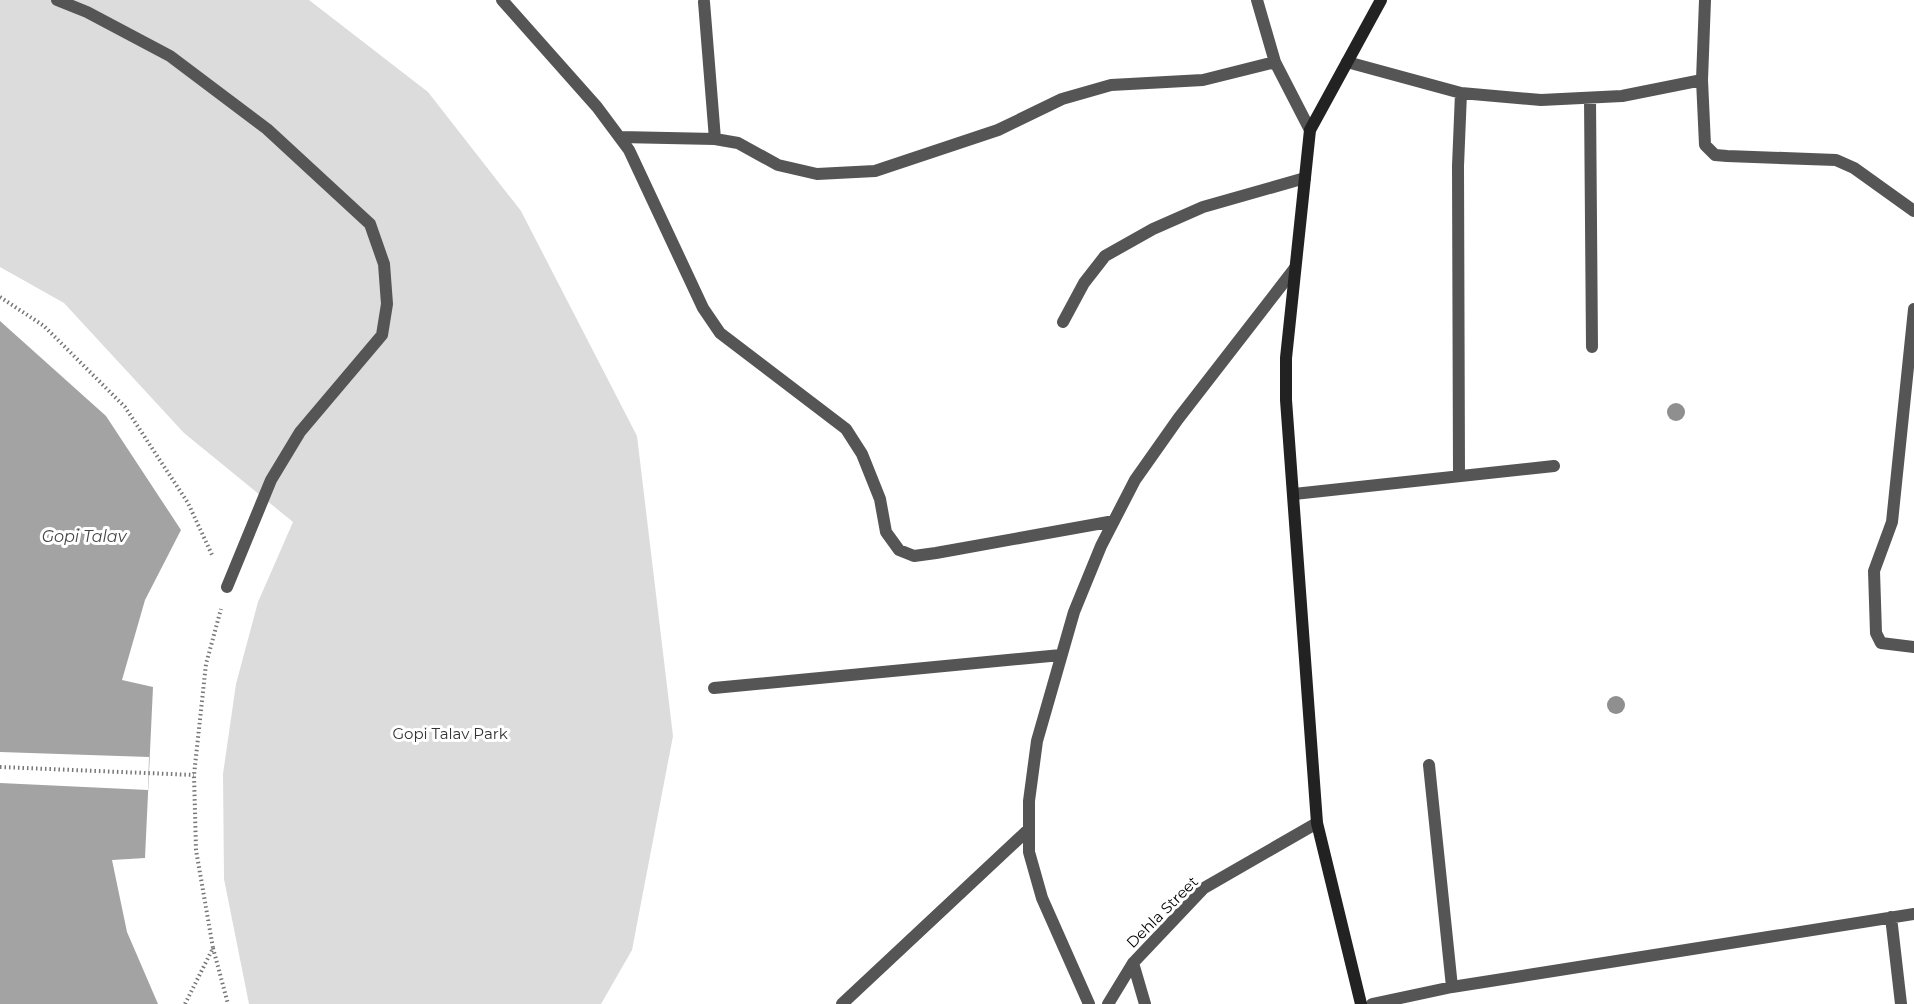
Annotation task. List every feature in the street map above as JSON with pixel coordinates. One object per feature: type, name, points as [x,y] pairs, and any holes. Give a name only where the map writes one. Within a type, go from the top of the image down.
[{"type":"street","points":[[57,0],[87,12],[170,56],[267,129],[370,224],[384,264],[387,304],[382,335],[300,432],[271,480],[226,587]]},
{"type":"street","points":[[502,0],[597,107],[629,150],[703,308],[720,333],[846,429],[861,454],[880,499],[886,532],[899,550],[914,556],[936,553],[1114,520]]},
{"type":"street","points":[[1257,0],[1275,62],[1310,130]]},
{"type":"street","points":[[1361,1004],[1317,822],[1286,400],[1286,358],[1310,130],[1382,0]]},
{"type":"street","points":[[1706,0],[1702,80],[1705,146],[1715,154],[1836,160],[1854,168],[1914,211]]},
{"type":"street","points":[[704,2],[715,139]]},
{"type":"street","points":[[620,137],[715,139],[738,143],[778,165],[817,174],[875,171],[998,130],[1062,99],[1111,85],[1203,80],[1275,62]]},
{"type":"street","points":[[1347,62],[1461,93],[1541,100],[1622,96],[1702,80]]},
{"type":"street","points":[[1459,476],[1458,166],[1461,93]]},
{"type":"street","points":[[1590,98],[1592,347]]},
{"type":"street","points":[[1063,322],[1084,283],[1105,256],[1153,229],[1203,207],[1305,178]]},
{"type":"street","points":[[1089,1004],[1042,898],[1029,852],[1029,801],[1037,741],[1061,655],[1074,612],[1114,520],[1135,480],[1178,419],[1295,268]]},
{"type":"street","points":[[1914,309],[1892,522],[1874,571],[1876,633],[1881,644],[1914,647]]},
{"type":"street","points":[[1294,494],[1554,466]]},
{"type":"street","points":[[714,688],[1061,655]]},
{"type":"street","points":[[1429,765],[1452,987]]},
{"type":"street","name":"Dehla Street","points":[[1108,1004],[1132,963],[1204,888],[1317,822]]},
{"type":"street","points":[[842,1004],[1029,829]]},
{"type":"street","points":[[1372,1004],[1452,987],[1914,914]]},
{"type":"street","points":[[1891,917],[1901,1004]]},
{"type":"street","points":[[1132,963],[1145,1004]]},
{"type":"path","points":[[0,297],[44,326],[125,407],[188,503],[226,587],[206,664],[194,775],[196,850],[213,948],[228,1004]]},
{"type":"path","points":[[0,767],[194,775]]},
{"type":"path","points":[[185,1004],[213,948]]},
{"type":"green space","name":"Gopi Talav Park","points":[[0,0],[309,0],[428,92],[521,211],[637,436],[673,736],[632,950],[601,1004],[249,1004],[224,879],[223,774],[236,684],[258,602],[293,522],[184,433],[64,303],[0,267]]},
{"type":"water","name":"Gopi Talav","points":[[0,321],[106,416],[181,530],[145,600],[122,680],[153,687],[145,858],[112,860],[127,932],[158,1004],[0,1004]]},
{"type":"pier","points":[[0,752],[149,757],[148,790],[0,783]]}]
